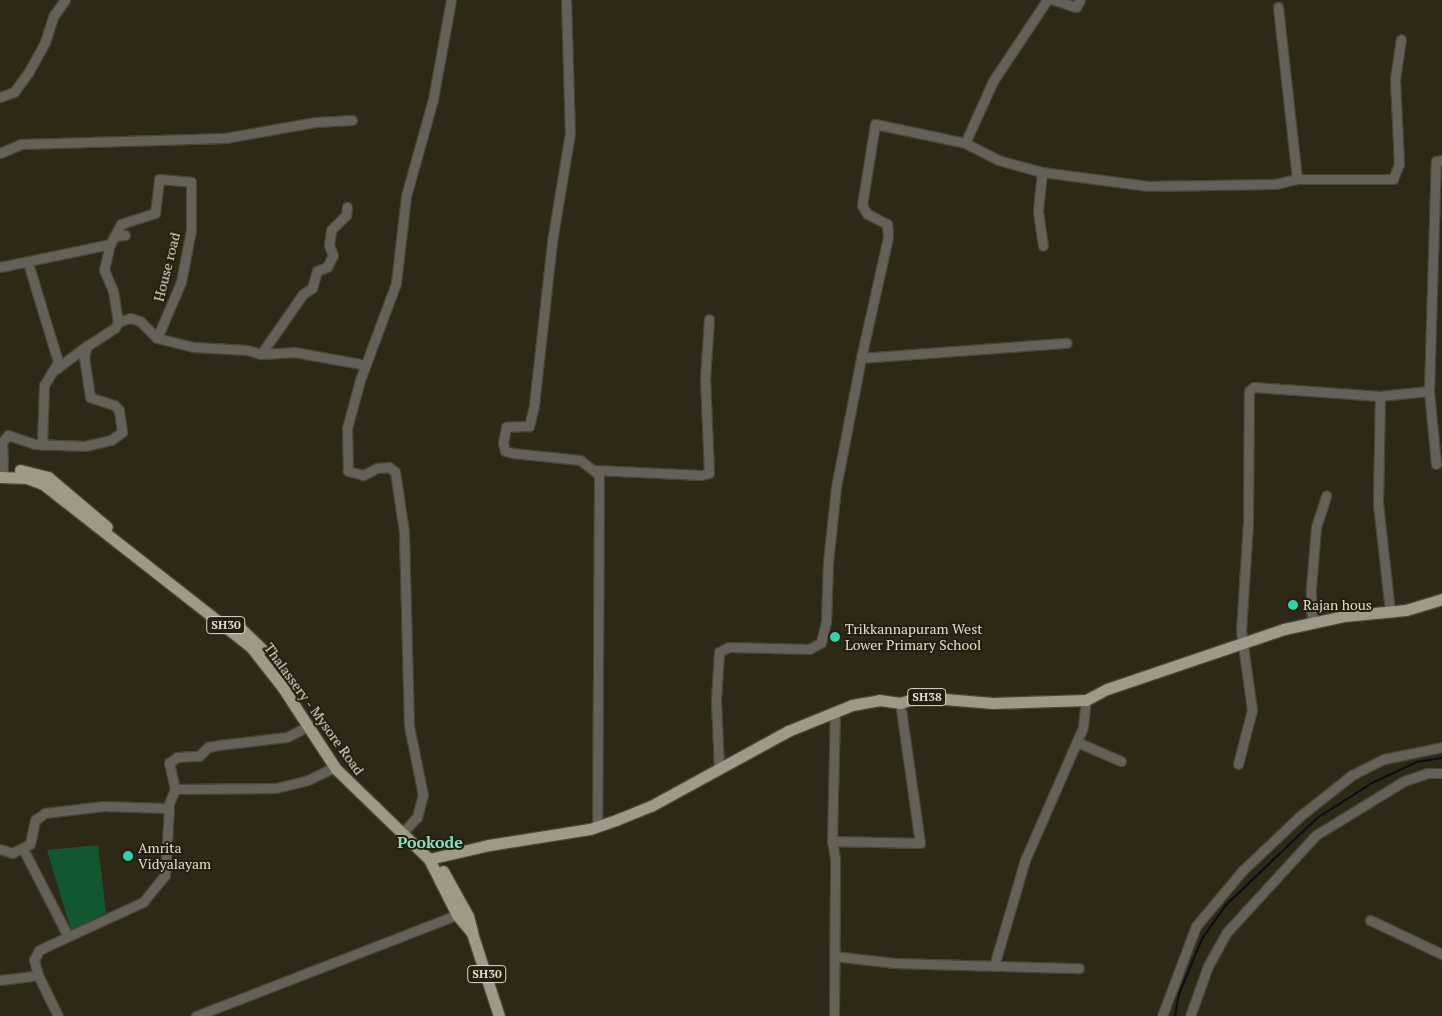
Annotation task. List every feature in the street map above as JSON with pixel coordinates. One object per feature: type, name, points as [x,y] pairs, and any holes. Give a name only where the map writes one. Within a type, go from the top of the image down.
[{"type":"main road","points":[[1,472],[26,470],[48,478],[136,552],[250,636],[278,670],[340,763],[404,831]]},
{"type":"main road","name":"Thalassery - Mysore Road","points":[[1,472],[43,484],[162,580],[224,623],[272,672],[335,768],[391,824],[404,831],[429,858],[457,915],[472,933],[499,1016]]},
{"type":"main road","name":"SH38","points":[[429,858],[597,827],[651,806],[788,731],[835,711],[880,700],[900,703],[920,697],[993,703],[1086,700],[1244,641],[1344,616],[1406,610],[1442,599]]},
{"type":"main road","points":[[429,858],[439,866],[453,888],[468,916],[472,933]]},
{"type":"street","points":[[0,97],[14,92],[28,73],[44,42],[54,15],[65,0]]},
{"type":"street","points":[[404,831],[417,817],[423,795],[409,726],[404,532],[395,472],[389,467],[377,468],[363,475],[348,471],[346,464],[352,405],[396,283],[406,196],[433,99],[451,0]]},
{"type":"street","points":[[566,0],[570,133],[552,242],[534,406],[529,426],[506,427],[503,443],[505,451],[580,460],[595,470],[600,479],[601,589],[597,827]]},
{"type":"street","points":[[965,143],[994,81],[1047,0]]},
{"type":"street","points":[[1054,0],[1076,7],[1080,0]]},
{"type":"street","points":[[1278,7],[1297,179]]},
{"type":"street","points":[[719,769],[716,700],[719,652],[729,647],[810,650],[821,643],[826,622],[828,562],[836,487],[860,358],[888,237],[887,224],[867,214],[862,205],[875,124],[965,143],[998,160],[1042,172],[1148,186],[1275,184],[1297,179],[1392,179],[1399,164],[1394,78],[1401,39]]},
{"type":"street","points":[[0,153],[21,144],[226,138],[316,122],[352,120]]},
{"type":"street","points":[[1436,464],[1429,391],[1436,162],[1442,160]]},
{"type":"street","points":[[1042,172],[1038,211],[1042,246]]},
{"type":"street","name":"House road","points":[[112,240],[121,224],[155,213],[159,179],[191,182],[191,230],[181,282],[158,338]]},
{"type":"street","points":[[261,354],[303,294],[312,288],[317,271],[327,267],[333,255],[328,245],[331,230],[346,215],[347,207]]},
{"type":"street","points":[[0,267],[28,263],[124,235]]},
{"type":"street","points":[[42,445],[44,385],[49,374],[115,328],[118,322],[113,291],[104,270],[112,240]]},
{"type":"street","points":[[28,263],[56,356],[56,369]]},
{"type":"street","points":[[118,322],[130,318],[140,321],[158,338],[185,346],[247,350],[261,354],[294,352],[366,365]]},
{"type":"street","points":[[595,470],[709,473],[705,379],[709,319]]},
{"type":"street","points":[[860,358],[1066,343]]},
{"type":"street","points":[[1,472],[4,437],[11,436],[24,442],[42,445],[98,444],[111,440],[122,432],[120,410],[114,405],[90,397],[84,371],[87,346]]},
{"type":"street","points":[[1238,764],[1252,710],[1244,641],[1241,632],[1248,522],[1249,391],[1254,387],[1380,396],[1429,391]]},
{"type":"street","points":[[1380,396],[1378,504],[1390,611]]},
{"type":"street","points":[[1312,624],[1311,588],[1316,526],[1326,496]]},
{"type":"street","points":[[994,966],[1025,860],[1083,727],[1086,700]]},
{"type":"street","points":[[832,841],[920,842],[900,703]]},
{"type":"street","points":[[834,1016],[832,841],[835,711]]},
{"type":"street","points":[[58,1016],[38,975],[34,960],[39,950],[143,902],[165,875],[169,807],[175,789],[169,763],[177,757],[199,756],[208,747],[287,737],[307,727]]},
{"type":"street","points":[[1077,742],[1121,761]]},
{"type":"street","points":[[1162,1016],[1196,926],[1242,871],[1300,816],[1352,775],[1384,759],[1442,747]]},
{"type":"street","points":[[175,789],[276,788],[308,780],[335,768]]},
{"type":"street","points":[[1190,1016],[1208,966],[1227,932],[1316,835],[1404,781],[1427,772],[1442,773]]},
{"type":"street","points":[[0,848],[12,853],[30,844],[38,815],[45,813],[104,806],[169,807]]},
{"type":"street","points":[[23,849],[68,936]]},
{"type":"street","points":[[196,1016],[457,915]]},
{"type":"street","points":[[1370,920],[1442,954]]},
{"type":"street","points":[[834,956],[895,963],[1079,968]]},
{"type":"street","points":[[0,980],[38,975]]},
{"type":"green space","points":[[98,845],[106,913],[71,930],[47,850]]},
{"type":"waterway","points":[[1175,1016],[1179,994],[1202,939],[1226,905],[1317,818],[1374,782],[1417,762],[1442,758]]},
{"type":"place","name":"Rajan hous","points":[[1293,605]]},
{"type":"place","name":"Trikkannapuram West Lower Primary School","points":[[835,637]]},
{"type":"place","name":"Amrita Vidyalayam","points":[[128,856]]},
{"type":"district","name":"Pookode","points":[[430,842]]}]
